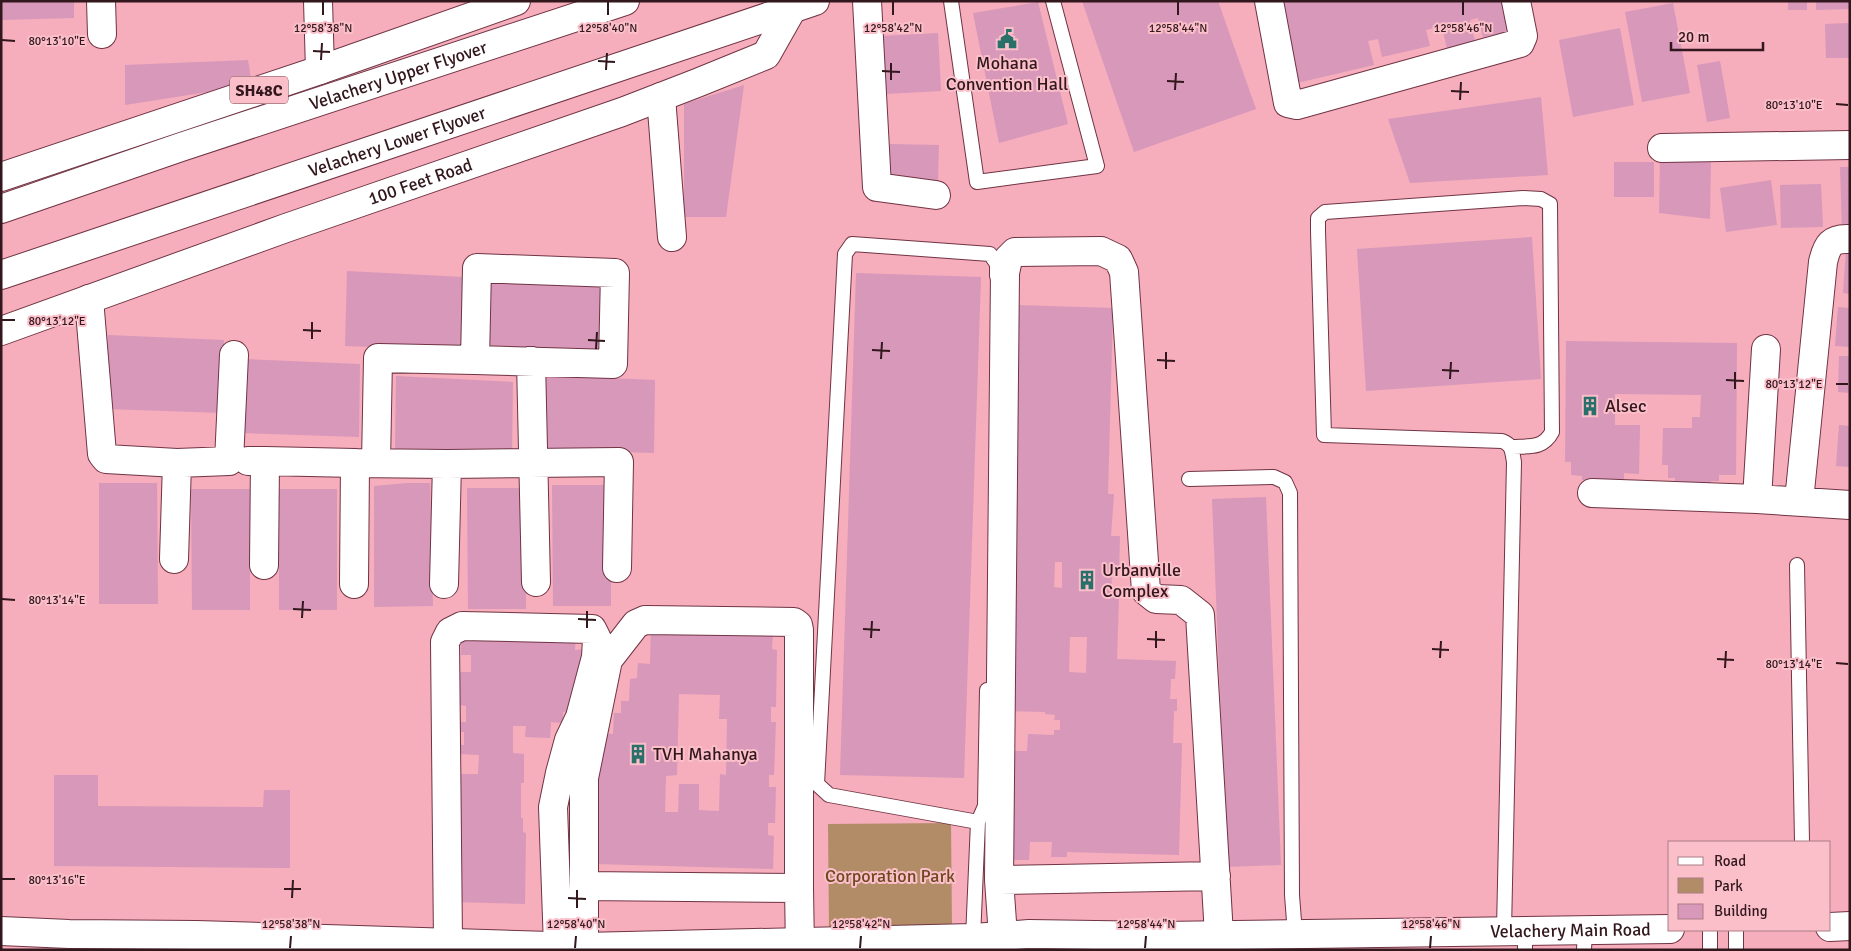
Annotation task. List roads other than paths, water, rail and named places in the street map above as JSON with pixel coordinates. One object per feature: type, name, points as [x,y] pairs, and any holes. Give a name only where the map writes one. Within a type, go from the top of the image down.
[{"type":"street","points":[[102,1],[102,34]]},
{"type":"street","points":[[318,1],[320,70]]},
{"type":"street","name":"SH48C","points":[[1,177],[320,70],[516,1]]},
{"type":"street","name":"Velachery Upper Flyover","points":[[1,209],[181,147],[625,1]]},
{"type":"street","points":[[867,1],[877,187],[936,195]]},
{"type":"street","points":[[1269,1],[1288,103],[1297,105],[1520,43],[1523,36],[1516,1]]},
{"type":"street","name":"Velachery Lower Flyover","points":[[1,275],[803,5]]},
{"type":"street","name":"100 Feet Road","points":[[1,331],[286,228],[622,112],[766,55],[803,5]]},
{"type":"street","points":[[661,97],[672,237]]},
{"type":"street","points":[[1662,148],[1850,145]]},
{"type":"street","points":[[1799,501],[1823,262],[1826,249],[1831,242],[1850,239]]},
{"type":"street","points":[[988,940],[999,880],[1005,273],[1008,259],[1015,252],[1102,251],[1118,259],[1124,272],[1146,591],[1156,599],[1181,600],[1200,615],[1219,935]]},
{"type":"street","points":[[354,584],[365,463],[378,358],[613,364],[615,273],[477,268],[475,360]]},
{"type":"street","points":[[89,299],[102,454],[106,459],[177,463],[265,461],[447,464],[619,462],[618,568]]},
{"type":"street","points":[[1757,499],[1766,349]]},
{"type":"street","points":[[229,462],[234,355]]},
{"type":"street","points":[[531,361],[536,582]]},
{"type":"street","points":[[264,565],[265,461]]},
{"type":"street","points":[[174,559],[177,463]]},
{"type":"street","points":[[444,584],[447,464]]},
{"type":"street","points":[[1592,494],[1757,499],[1850,505]]},
{"type":"street","points":[[584,947],[584,778],[608,660],[636,624],[645,620],[794,622],[798,625],[800,630],[799,888],[811,946]]},
{"type":"street","points":[[439,944],[445,642],[450,632],[462,626],[592,629],[596,639],[596,657],[580,717],[569,740],[553,807],[558,946]]},
{"type":"street","points":[[999,880],[1216,876]]},
{"type":"street","points":[[584,886],[799,888]]},
{"type":"street","points":[[1831,927],[1850,926]]},
{"type":"street","name":"Velachery Main Road","points":[[1,931],[69,942],[439,944],[584,947],[811,946],[988,940],[1077,942],[1219,935],[1310,939],[1518,937],[1585,940],[1668,929]]},
{"type":"lane","points":[[951,1],[977,182],[1097,166],[1053,1]]},
{"type":"lane","points":[[1512,447],[1539,445],[1547,441],[1552,432],[1550,204],[1541,199],[1523,198],[1325,212],[1318,218],[1324,435],[1502,440],[1512,447],[1514,462],[1518,937]]},
{"type":"lane","points":[[978,822],[829,795],[817,784],[845,254],[852,244],[990,254],[997,264],[985,806],[978,822],[988,940]]},
{"type":"lane","points":[[1189,479],[1274,477],[1285,482],[1290,492],[1292,894],[1310,939]]},
{"type":"lane","points":[[1797,564],[1802,841]]},
{"type":"lane","points":[[1710,931],[1710,950]]},
{"type":"lane","points":[[1736,931],[1736,950]]},
{"type":"place","name":"Mohana Convention Hall","points":[[1007,39]]},
{"type":"place","name":"Alsec","points":[[1590,406]]},
{"type":"place","name":"Urbanville Complex","points":[[1087,580]]},
{"type":"place","name":"TVH Mahanya","points":[[638,754]]},
{"type":"park label","name":"Corporation Park","points":[[890,876]]}]
